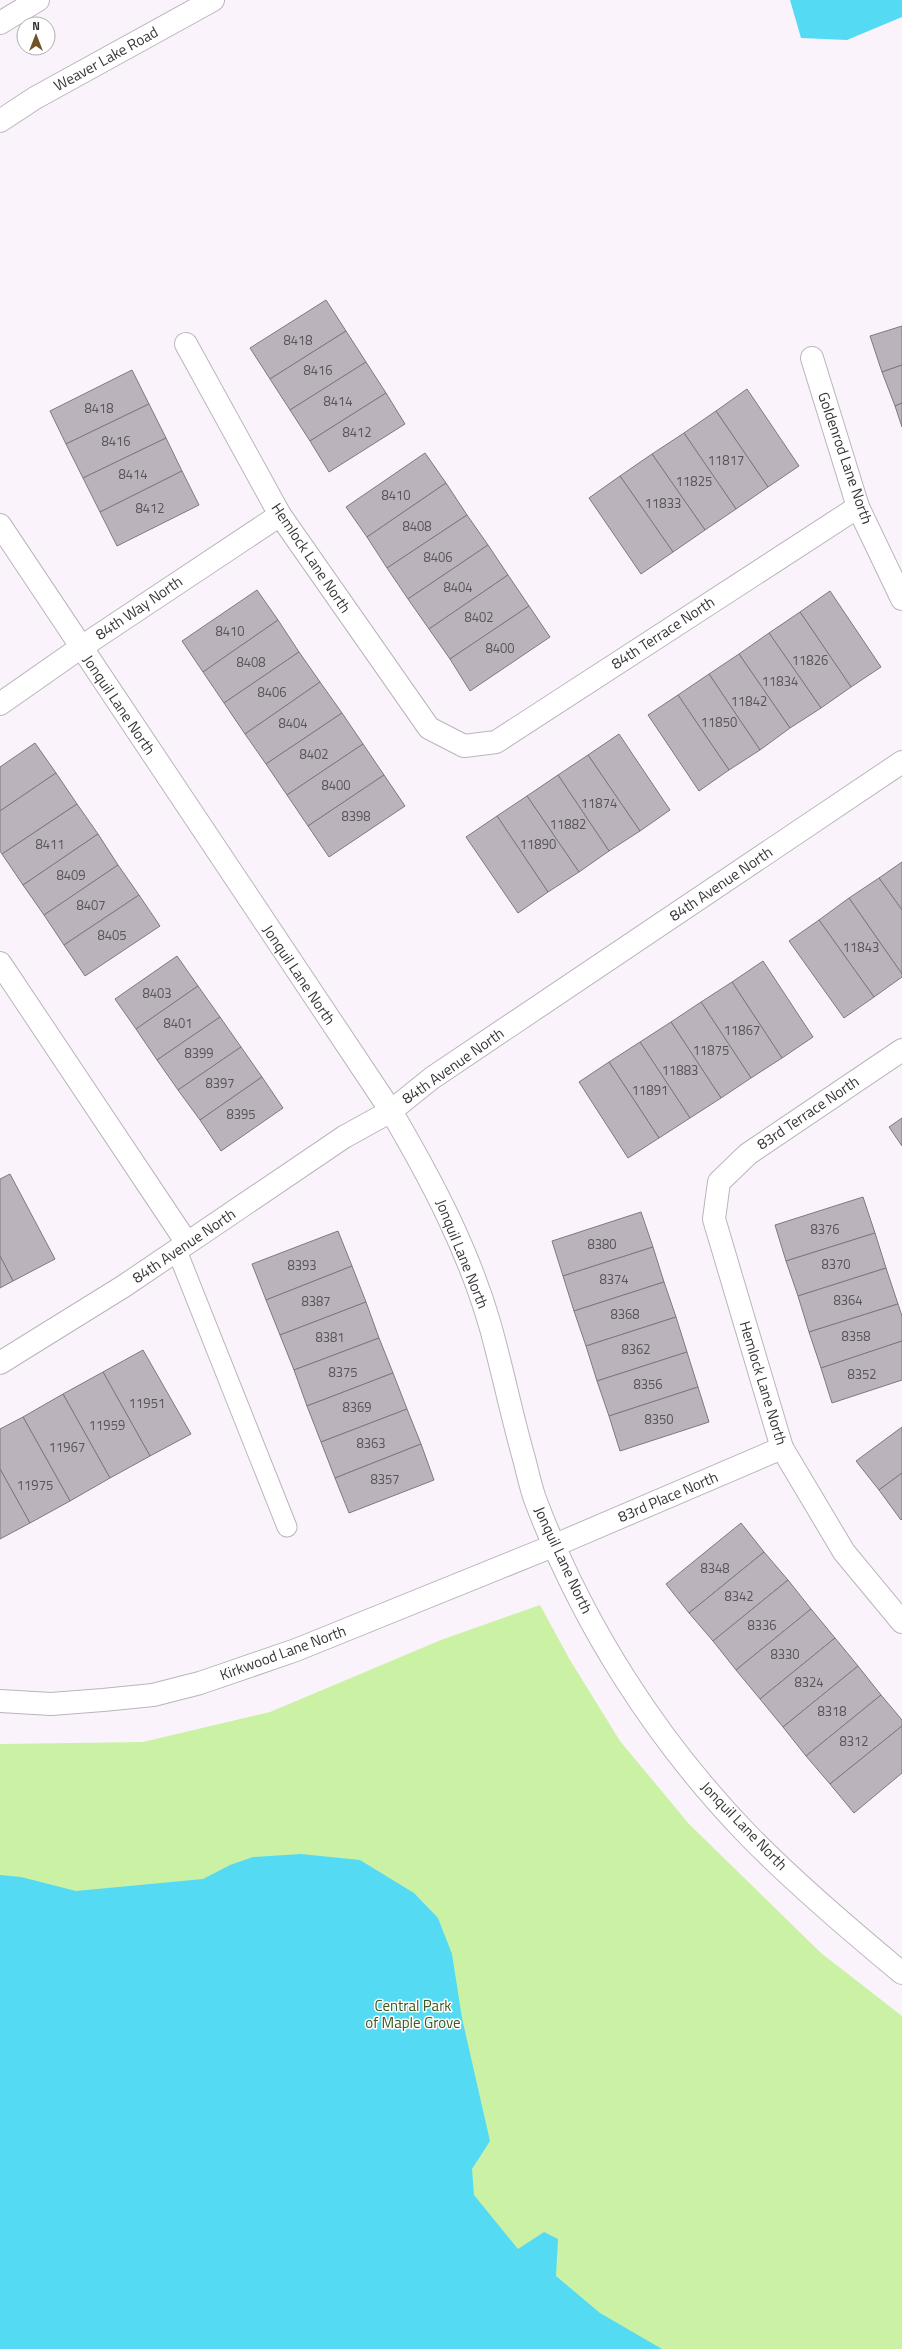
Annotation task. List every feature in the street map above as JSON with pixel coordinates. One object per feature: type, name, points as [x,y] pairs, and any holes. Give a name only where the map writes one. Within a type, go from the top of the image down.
[{"type":"street","points":[[0,23],[38,0]]},
{"type":"street","name":"Weaver Lake Road","points":[[0,121],[35,98],[214,0]]},
{"type":"street","name":"Hemlock Lane North","points":[[186,344],[280,515],[429,728],[464,746]]},
{"type":"street","name":"Goldenrod Lane North","points":[[812,358],[858,507],[902,599]]},
{"type":"street","name":"84th Terrace North","points":[[464,746],[496,742],[858,507]]},
{"type":"street","name":"84th Way North","points":[[0,704],[80,648],[280,515]]},
{"type":"street","name":"Jonquil Lane North","points":[[0,525],[80,648],[391,1111],[425,1170],[448,1216],[471,1270],[490,1325],[534,1497],[553,1546],[611,1655],[641,1703],[702,1783],[750,1836],[902,1973]]},
{"type":"street","name":"84th Avenue North","points":[[0,1363],[182,1247],[344,1137],[391,1111],[432,1078],[902,762]]},
{"type":"street","points":[[0,964],[182,1247]]},
{"type":"street","name":"83rd Terrace North","points":[[719,1182],[748,1154],[902,1050]]},
{"type":"street","name":"Hemlock Lane North","points":[[719,1182],[714,1220],[782,1448],[844,1552],[902,1622]]},
{"type":"street","name":"83rd Place North","points":[[553,1546],[782,1448]]},
{"type":"street","name":"Kirkwood Lane North","points":[[0,1701],[51,1704],[103,1700],[153,1695],[200,1683],[296,1650],[553,1546]]},
{"type":"lane","points":[[182,1247],[287,1527]]},
{"type":"green space","name":"Central Park of Maple Grove","points":[[540,1605],[570,1660],[620,1741],[689,1824],[821,1953],[902,2016],[902,2349],[0,2349],[0,1744],[143,1742],[270,1712],[441,1640]]},
{"type":"water","points":[[790,0],[902,0],[902,17],[847,40],[801,38]]},
{"type":"water","points":[[301,1854],[360,1860],[414,1893],[438,1918],[452,1954],[462,2018],[490,2141],[472,2169],[474,2195],[518,2249],[544,2232],[558,2239],[556,2276],[600,2313],[662,2349],[0,2349],[0,1875],[21,1877],[76,1891],[203,1879],[230,1865],[253,1857]]},
{"type":"building","points":[[326,300],[346,331],[270,379],[250,348]]},
{"type":"building","points":[[902,326],[902,365],[882,372],[870,336]]},
{"type":"building","points":[[346,331],[366,362],[290,410],[270,379]]},
{"type":"building","points":[[366,362],[386,393],[310,441],[290,410]]},
{"type":"building","points":[[902,365],[902,403],[895,406],[882,372]]},
{"type":"building","points":[[132,370],[149,404],[66,444],[50,411]]},
{"type":"building","points":[[747,389],[799,466],[768,487],[716,411]]},
{"type":"building","points":[[386,393],[405,424],[329,472],[310,441]]},
{"type":"building","points":[[902,403],[902,427],[895,406]]},
{"type":"building","points":[[149,404],[166,438],[83,478],[66,444]]},
{"type":"building","points":[[716,411],[768,487],[736,509],[684,433]]},
{"type":"building","points":[[684,433],[736,509],[705,530],[652,454]]},
{"type":"building","points":[[166,438],[182,471],[100,512],[83,478]]},
{"type":"building","points":[[425,453],[446,483],[367,537],[346,507]]},
{"type":"building","points":[[652,454],[705,530],[673,552],[620,476]]},
{"type":"building","points":[[182,471],[199,505],[117,546],[100,512]]},
{"type":"building","points":[[620,476],[673,552],[641,574],[589,498]]},
{"type":"building","points":[[446,483],[467,515],[387,568],[367,537]]},
{"type":"building","points":[[467,515],[488,545],[408,599],[387,568]]},
{"type":"building","points":[[488,545],[508,575],[429,629],[408,599]]},
{"type":"building","points":[[508,575],[529,606],[450,659],[429,629]]},
{"type":"building","points":[[257,590],[278,620],[203,672],[182,641]]},
{"type":"building","points":[[830,591],[881,667],[851,687],[800,612]]},
{"type":"building","points":[[529,606],[550,637],[470,691],[450,659]]},
{"type":"building","points":[[800,612],[851,687],[821,708],[769,633]]},
{"type":"building","points":[[278,620],[299,652],[224,703],[203,672]]},
{"type":"building","points":[[769,633],[821,708],[790,728],[739,654]]},
{"type":"building","points":[[299,652],[320,682],[245,734],[224,703]]},
{"type":"building","points":[[739,654],[790,728],[760,750],[709,674]]},
{"type":"building","points":[[709,674],[760,750],[729,770],[678,695]]},
{"type":"building","points":[[320,682],[342,713],[266,764],[245,734]]},
{"type":"building","points":[[678,695],[729,770],[699,791],[648,715]]},
{"type":"building","points":[[342,713],[363,744],[287,795],[266,764]]},
{"type":"building","points":[[619,734],[670,810],[640,831],[588,755]]},
{"type":"building","points":[[35,743],[56,773],[0,811],[0,767]]},
{"type":"building","points":[[363,744],[384,775],[308,826],[287,795]]},
{"type":"building","points":[[588,755],[640,831],[609,851],[558,775]]},
{"type":"building","points":[[56,773],[77,804],[2,854],[0,851],[0,811]]},
{"type":"building","points":[[384,775],[405,806],[329,857],[308,826]]},
{"type":"building","points":[[558,775],[609,851],[579,872],[527,796]]},
{"type":"building","points":[[527,796],[579,872],[548,892],[497,816]]},
{"type":"building","points":[[77,804],[98,834],[23,885],[2,854]]},
{"type":"building","points":[[497,816],[548,892],[518,913],[466,837]]},
{"type":"building","points":[[98,834],[118,865],[44,915],[23,885]]},
{"type":"building","points":[[902,862],[902,910],[879,878]]},
{"type":"building","points":[[118,865],[139,895],[64,945],[44,915]]},
{"type":"building","points":[[879,878],[902,910],[902,974],[849,898]]},
{"type":"building","points":[[139,895],[160,926],[85,976],[64,945]]},
{"type":"building","points":[[849,898],[902,974],[902,977],[874,997],[819,920]]},
{"type":"building","points":[[819,920],[874,997],[844,1018],[789,941]]},
{"type":"building","points":[[177,956],[198,986],[136,1029],[115,999]]},
{"type":"building","points":[[763,961],[813,1037],[782,1058],[732,982]]},
{"type":"building","points":[[732,982],[782,1058],[751,1078],[701,1002]]},
{"type":"building","points":[[198,986],[220,1017],[157,1060],[136,1029]]},
{"type":"building","points":[[701,1002],[751,1078],[721,1098],[671,1022]]},
{"type":"building","points":[[220,1017],[241,1047],[178,1090],[157,1060]]},
{"type":"building","points":[[671,1022],[721,1098],[690,1118],[640,1042]]},
{"type":"building","points":[[640,1042],[690,1118],[659,1138],[609,1062]]},
{"type":"building","points":[[241,1047],[262,1077],[200,1120],[178,1090]]},
{"type":"building","points":[[609,1062],[659,1138],[628,1158],[579,1082]]},
{"type":"building","points":[[262,1077],[283,1108],[221,1151],[200,1120]]},
{"type":"building","points":[[902,1118],[902,1146],[889,1127]]},
{"type":"building","points":[[10,1174],[55,1259],[13,1281],[0,1256],[0,1179]]},
{"type":"building","points":[[863,1197],[875,1233],[786,1261],[775,1225]]},
{"type":"building","points":[[641,1212],[653,1247],[563,1276],[552,1241]]},
{"type":"building","points":[[338,1231],[352,1266],[266,1300],[252,1264]]},
{"type":"building","points":[[875,1233],[886,1268],[798,1296],[786,1261]]},
{"type":"building","points":[[653,1247],[664,1282],[574,1311],[563,1276]]},
{"type":"building","points":[[0,1256],[13,1281],[0,1288]]},
{"type":"building","points":[[352,1266],[366,1302],[280,1335],[266,1300]]},
{"type":"building","points":[[886,1268],[898,1304],[809,1332],[798,1296]]},
{"type":"building","points":[[664,1282],[676,1317],[586,1346],[574,1311]]},
{"type":"building","points":[[366,1302],[379,1338],[294,1370],[280,1335]]},
{"type":"building","points":[[898,1304],[902,1316],[902,1341],[821,1368],[809,1332]]},
{"type":"building","points":[[676,1317],[687,1352],[597,1381],[586,1346]]},
{"type":"building","points":[[379,1338],[393,1373],[307,1406],[294,1370]]},
{"type":"building","points":[[902,1341],[902,1380],[832,1403],[821,1368]]},
{"type":"building","points":[[143,1350],[191,1434],[150,1456],[103,1372]]},
{"type":"building","points":[[687,1352],[698,1387],[609,1416],[597,1381]]},
{"type":"building","points":[[103,1372],[150,1456],[110,1478],[63,1394]]},
{"type":"building","points":[[393,1373],[407,1409],[321,1442],[307,1406]]},
{"type":"building","points":[[698,1387],[709,1422],[620,1451],[609,1416]]},
{"type":"building","points":[[63,1394],[110,1478],[70,1501],[23,1417]]},
{"type":"building","points":[[407,1409],[421,1444],[335,1478],[321,1442]]},
{"type":"building","points":[[23,1417],[70,1501],[30,1523],[0,1469],[0,1429]]},
{"type":"building","points":[[902,1427],[902,1473],[879,1490],[856,1461]]},
{"type":"building","points":[[421,1444],[434,1480],[349,1513],[335,1478]]},
{"type":"building","points":[[0,1469],[30,1523],[0,1539]]},
{"type":"building","points":[[902,1473],[902,1519],[901,1520],[879,1490]]},
{"type":"building","points":[[741,1523],[764,1552],[689,1613],[666,1584]]},
{"type":"building","points":[[764,1552],[788,1580],[713,1641],[689,1613]]},
{"type":"building","points":[[788,1580],[811,1609],[736,1670],[713,1641]]},
{"type":"building","points":[[811,1609],[835,1638],[760,1699],[736,1670]]},
{"type":"building","points":[[835,1638],[858,1666],[783,1727],[760,1699]]},
{"type":"building","points":[[858,1666],[881,1695],[806,1756],[783,1727]]},
{"type":"building","points":[[881,1695],[902,1720],[902,1726],[830,1784],[806,1756]]},
{"type":"building","points":[[902,1726],[902,1773],[854,1813],[830,1784]]}]
